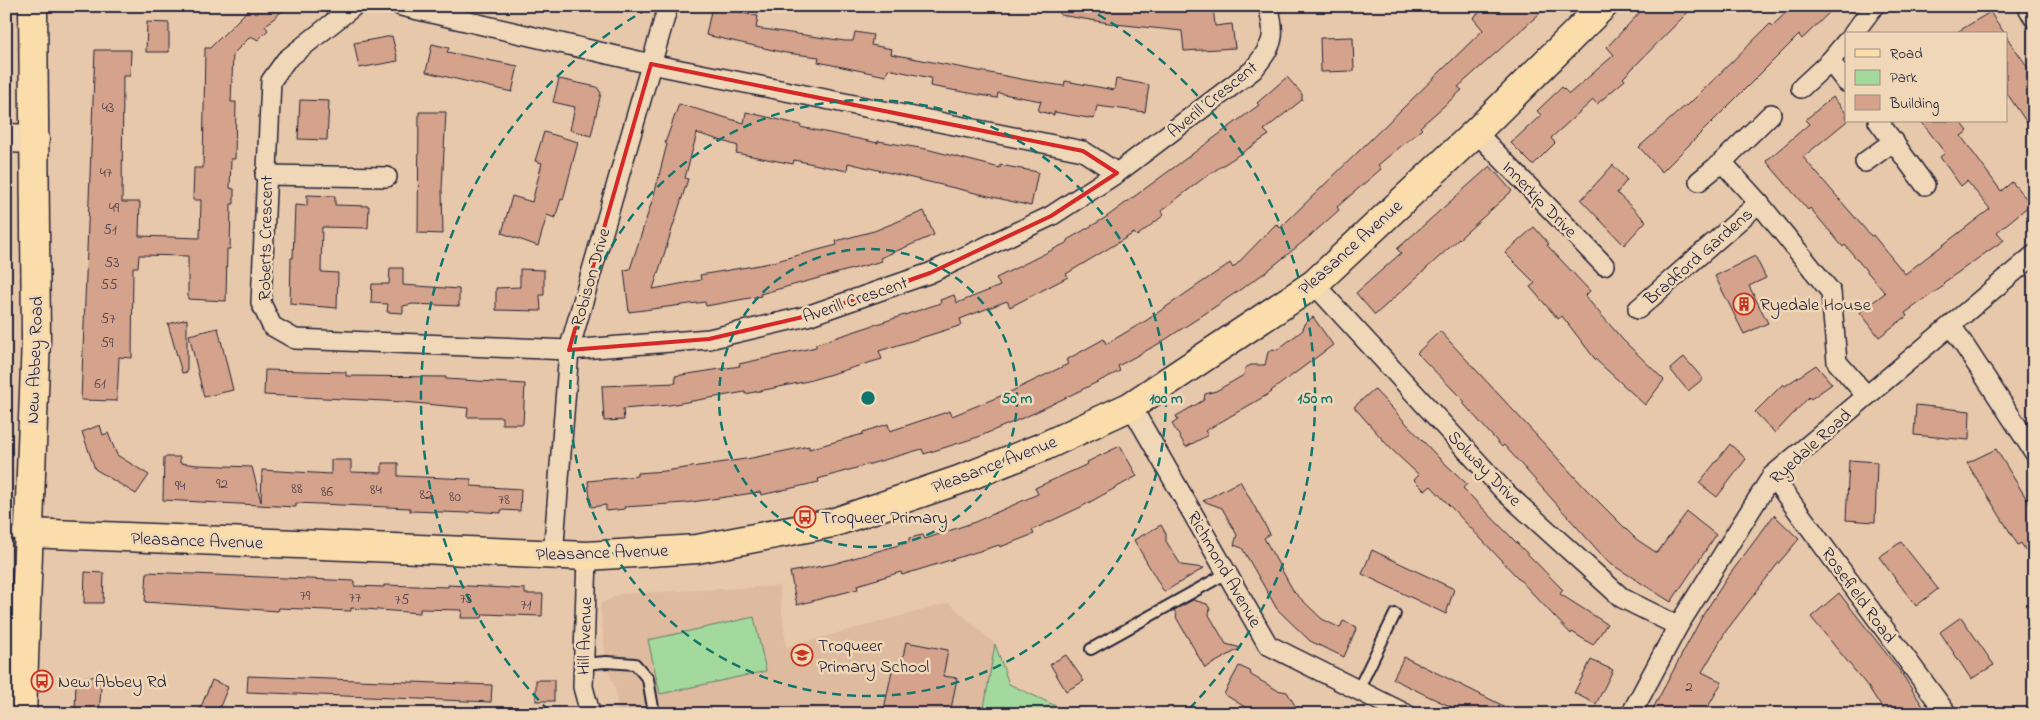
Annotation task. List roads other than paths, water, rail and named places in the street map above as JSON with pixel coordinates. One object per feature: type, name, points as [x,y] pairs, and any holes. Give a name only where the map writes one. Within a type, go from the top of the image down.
[{"type":"main road","name":"New Abbey Road","points":[[22,714],[17,533],[36,339],[33,6]]},
{"type":"main road","name":"Pleasance Avenue","points":[[17,533],[587,556],[696,549],[832,522],[959,480],[1045,446],[1131,406],[1314,284],[1476,132],[1603,6]]},
{"type":"street","name":"Roberts Crescent","points":[[354,6],[286,60],[271,81],[265,175],[261,303],[272,326],[296,339],[569,350]]},
{"type":"street","points":[[401,6],[651,64],[1083,151],[1117,173]]},
{"type":"street","name":"Robison Drive","points":[[553,556],[569,350],[668,6]]},
{"type":"street","name":"Averill Crescent","points":[[569,350],[708,339],[807,316],[930,273],[1051,216],[1117,173],[1254,70],[1270,50],[1274,26],[1268,6]]},
{"type":"street","points":[[1855,32],[1874,6]]},
{"type":"street","points":[[2027,6],[2034,18]]},
{"type":"street","points":[[1801,88],[1830,61],[1845,43]]},
{"type":"street","points":[[1830,61],[1845,81]]},
{"type":"street","points":[[1699,181],[1722,162],[1771,114]]},
{"type":"street","points":[[1879,122],[1926,185]]},
{"type":"street","name":"Innerkip Drive","points":[[1476,132],[1604,265]]},
{"type":"street","points":[[6,138],[35,139]]},
{"type":"street","points":[[1866,162],[1894,141]]},
{"type":"street","name":"Bradford Gardens","points":[[1722,162],[1759,203],[1831,292],[1837,362],[1866,395]]},
{"type":"street","points":[[265,175],[387,177]]},
{"type":"street","name":"Bradford Gardens","points":[[1638,309],[1759,203]]},
{"type":"street","name":"Ryedale Road","points":[[1631,714],[1678,626],[1772,476],[1866,395],[2034,256]]},
{"type":"street","name":"Solway Drive","points":[[1314,284],[1505,492],[1622,598],[1678,626]]},
{"type":"street","points":[[1951,325],[2034,452]]},
{"type":"street","name":"Richmond Avenue","points":[[1131,406],[1268,645],[1406,714]]},
{"type":"street","name":"Rosefield Road","points":[[1772,476],[1947,714]]},
{"type":"street","name":"Hill Avenue","points":[[587,556],[583,686],[589,709],[588,714]]},
{"type":"lane","points":[[1091,649],[1227,573]]},
{"type":"lane","points":[[1358,690],[1395,614]]},
{"type":"lane","points":[[583,664],[606,662],[635,664],[648,679],[653,708]]},
{"type":"place","name":"Ryedale House","points":[[1744,304]]},
{"type":"place","name":"Troqueer Primary","points":[[805,517]]},
{"type":"place","name":"Troqueer Primary School","points":[[802,655]]},
{"type":"place","name":"New Abbey Rd","points":[[42,681]]}]
